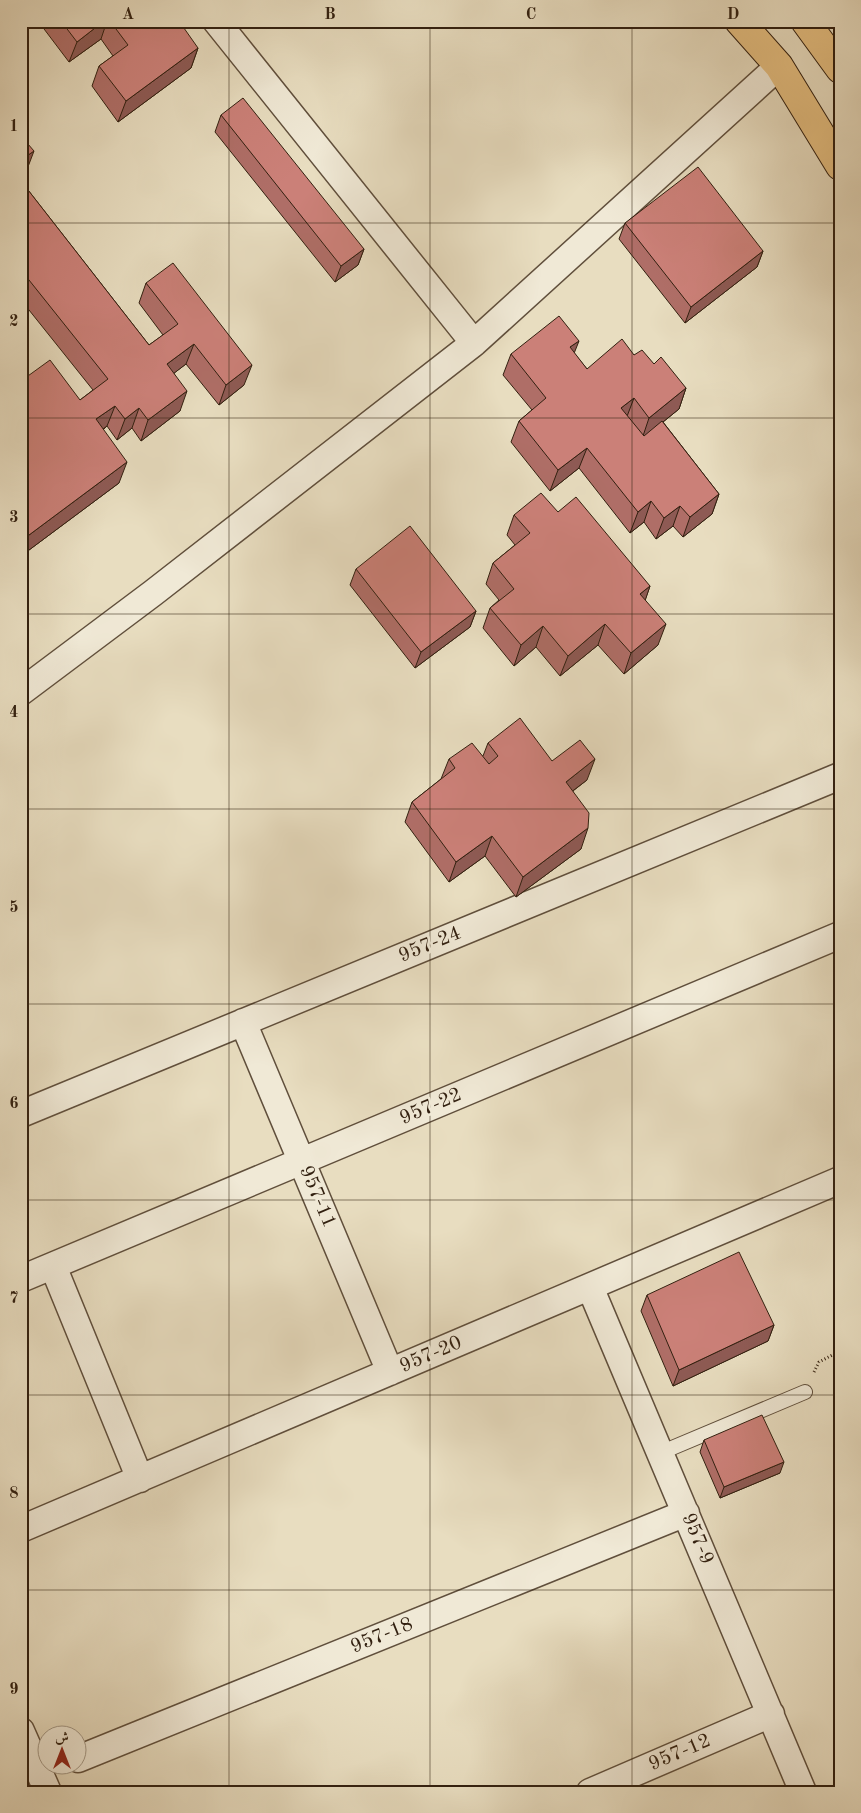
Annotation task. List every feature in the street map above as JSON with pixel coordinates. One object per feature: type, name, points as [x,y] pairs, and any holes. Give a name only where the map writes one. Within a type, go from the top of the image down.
[{"type":"main road","points":[[739,21],[778,66],[840,166]]},
{"type":"main road","points":[[805,21],[840,68]]},
{"type":"street","points":[[216,21],[474,343]]},
{"type":"street","points":[[21,692],[153,594],[474,343],[778,66]]},
{"type":"street","name":"957-24","points":[[21,1114],[840,776]]},
{"type":"street","name":"957-22","points":[[21,1279],[840,935]]},
{"type":"street","name":"957-11","points":[[243,1022],[390,1372]]},
{"type":"street","name":"957-20","points":[[21,1529],[840,1180]]},
{"type":"street","points":[[53,1266],[140,1479]]},
{"type":"street","name":"957-9","points":[[590,1286],[803,1792]]},
{"type":"street","name":"957-18","points":[[88,1754],[686,1513]]},
{"type":"street","name":"957-12","points":[[590,1792],[771,1714]]},
{"type":"street","points":[[21,1730],[50,1777]]},
{"type":"lane","points":[[660,1452],[805,1392]]},
{"type":"path","points":[[805,1392],[819,1362],[840,1351]]},
{"type":"building","points":[[61,21],[104,21],[77,42]]},
{"type":"building","points":[[110,21],[150,21],[153,25],[157,21],[179,21],[198,48],[126,101],[99,66],[128,45]]},
{"type":"building","points":[[243,98],[364,249],[341,266],[221,115]]},
{"type":"building","points":[[21,136],[34,151],[21,160]]},
{"type":"building","points":[[698,167],[763,251],[691,307],[625,223]]},
{"type":"building","points":[[21,181],[149,345],[178,324],[146,283],[173,263],[252,365],[226,385],[194,344],[167,364],[187,391],[148,420],[139,408],[125,419],[115,406],[96,419],[127,462],[21,541],[21,381],[50,360],[80,400],[108,379],[21,270]]},
{"type":"building","points":[[559,316],[579,341],[570,347],[587,369],[622,339],[634,355],[642,350],[654,364],[661,357],[686,388],[649,418],[634,398],[621,408],[644,436],[662,421],[719,494],[690,517],[680,506],[664,518],[651,501],[638,512],[587,448],[558,470],[519,421],[546,398],[511,354]]},
{"type":"building","points":[[541,493],[558,512],[576,497],[650,586],[640,594],[666,624],[631,653],[605,624],[568,656],[543,626],[521,645],[490,608],[514,589],[493,563],[530,533],[514,515]]},
{"type":"building","points":[[410,526],[476,611],[421,652],[356,569]]},
{"type":"building","points":[[520,718],[552,761],[580,740],[595,759],[566,782],[589,813],[588,828],[523,877],[492,836],[456,862],[412,802],[455,768],[449,759],[472,743],[489,764],[498,756],[488,743]]},
{"type":"building","points":[[739,1252],[774,1325],[679,1370],[647,1295]]},
{"type":"building","points":[[762,1415],[784,1462],[724,1487],[704,1440]]}]
